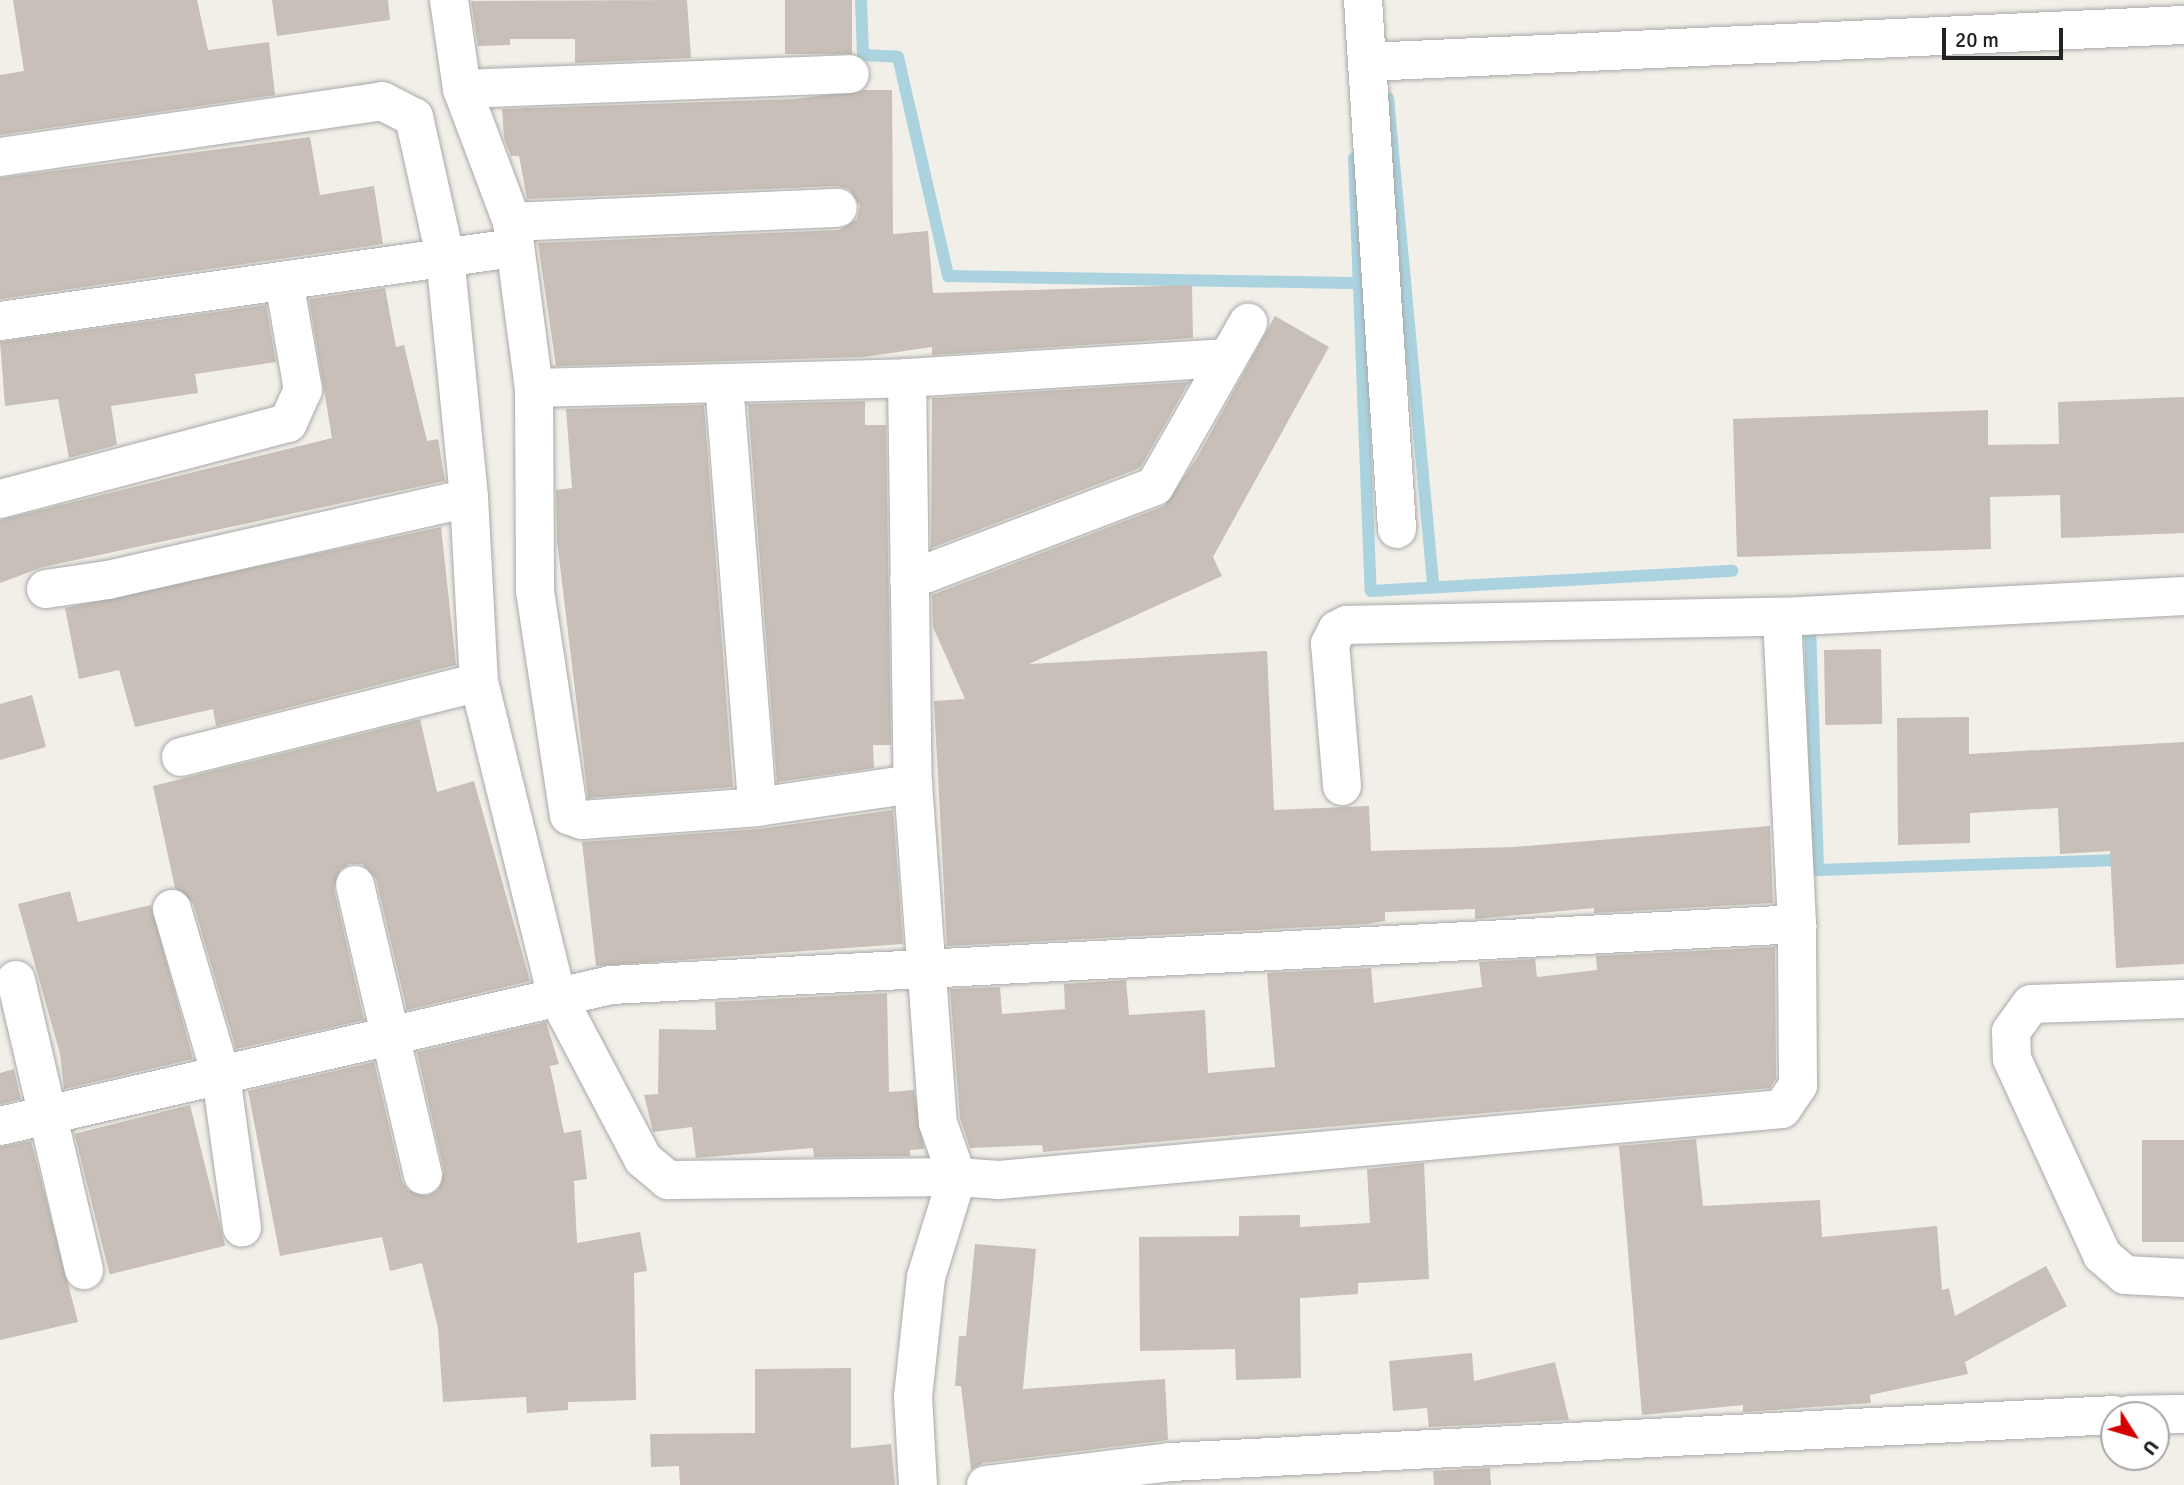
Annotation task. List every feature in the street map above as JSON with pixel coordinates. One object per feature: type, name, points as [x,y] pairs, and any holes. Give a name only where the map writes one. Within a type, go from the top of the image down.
[{"type":"street","points":[[449,0],[462,89],[509,240],[534,388],[535,591],[569,815],[582,820],[757,807],[913,784]]},
{"type":"street","points":[[1363,0],[1397,529]]},
{"type":"street","points":[[1368,62],[2184,25]]},
{"type":"street","points":[[462,89],[850,74]]},
{"type":"street","points":[[0,157],[382,101],[414,117],[454,255],[479,682],[563,994],[643,1158],[668,1180],[957,1177],[999,1180],[1782,1109],[1798,1085],[1797,924],[1782,618]]},
{"type":"street","points":[[0,321],[454,255],[509,240],[838,208]]},
{"type":"street","points":[[0,499],[288,423],[303,390],[284,281]]},
{"type":"street","points":[[909,580],[1155,486],[1248,323]]},
{"type":"street","points":[[534,388],[907,377],[1227,358]]},
{"type":"street","points":[[907,377],[913,784],[938,1123],[957,1177],[926,1277],[913,1396],[918,1485]]},
{"type":"street","points":[[724,383],[757,807]]},
{"type":"street","points":[[46,589],[108,580],[469,498]]},
{"type":"street","points":[[1342,786],[1330,643],[1337,630],[1347,625],[1782,618],[2184,596]]},
{"type":"street","points":[[181,757],[479,682]]},
{"type":"street","points":[[355,886],[424,1175]]},
{"type":"street","points":[[172,909],[221,1076],[242,1228]]},
{"type":"street","points":[[0,1126],[611,985],[1797,924]]},
{"type":"street","points":[[16,980],[85,1269]]},
{"type":"street","points":[[2184,999],[2031,1004],[2011,1032],[2012,1059],[2102,1255],[2125,1275],[2184,1278]]},
{"type":"street","points":[[986,1485],[1185,1461],[2100,1416]]},
{"type":"building","points":[[13,0],[197,0],[208,50],[269,42],[275,95],[0,135],[0,75],[24,71]]},
{"type":"building","points":[[272,0],[388,0],[390,20],[277,36]]},
{"type":"building","points":[[687,0],[691,58],[575,63],[575,39],[510,39],[510,45],[478,46],[471,1]]},
{"type":"building","points":[[785,0],[852,0],[852,54],[785,54]]},
{"type":"building","points":[[864,90],[892,90],[893,234],[928,231],[933,293],[1192,285],[1193,338],[932,355],[932,347],[864,357],[556,366],[538,243],[839,230],[857,219],[860,206],[849,189],[837,186],[527,199],[519,156],[511,156],[504,138],[502,109],[794,99]]},
{"type":"building","points":[[310,137],[320,195],[374,186],[383,244],[0,299],[0,178]]},
{"type":"building","points":[[385,288],[396,347],[404,345],[427,441],[438,439],[445,481],[43,567],[0,583],[0,520],[332,438],[309,299]]},
{"type":"building","points":[[266,305],[276,362],[195,374],[198,393],[111,406],[117,445],[69,458],[58,399],[5,406],[0,342]]},
{"type":"building","points":[[1275,316],[1329,347],[1213,557],[1222,576],[1029,664],[1267,651],[1274,810],[1369,806],[1371,851],[1514,847],[1770,826],[1773,903],[1594,913],[1594,908],[1475,919],[1475,909],[1385,912],[1385,921],[1368,924],[947,946],[934,701],[965,699],[933,627],[932,595],[1164,506],[1197,458]]},
{"type":"building","points":[[1189,382],[1140,468],[931,548],[932,398]]},
{"type":"building","points":[[2184,397],[2184,533],[2061,538],[2060,495],[1990,497],[1991,549],[1737,557],[1733,419],[1988,410],[1988,445],[2059,444],[2058,402]]},
{"type":"building","points":[[865,401],[865,425],[886,425],[891,745],[873,745],[874,768],[777,782],[748,404]]},
{"type":"building","points":[[704,405],[733,787],[588,798],[557,541],[556,490],[572,488],[566,409]]},
{"type":"building","points":[[441,527],[456,665],[216,726],[213,709],[135,727],[119,670],[79,679],[65,608]]},
{"type":"building","points":[[1881,649],[1882,724],[1825,725],[1824,650]]},
{"type":"building","points":[[32,695],[46,747],[0,760],[0,704]]},
{"type":"building","points":[[1969,717],[1969,754],[2184,742],[2184,964],[2116,968],[2110,851],[2060,854],[2058,808],[1970,813],[1970,843],[1898,845],[1897,718]]},
{"type":"building","points":[[420,719],[437,792],[474,781],[530,981],[407,1010],[376,879],[362,864],[349,864],[340,870],[334,889],[364,1020],[236,1049],[193,903],[175,888],[153,786]]},
{"type":"building","points":[[893,810],[903,944],[596,966],[582,842],[759,829]]},
{"type":"building","points":[[70,891],[78,922],[151,905],[193,1059],[64,1089],[60,1054],[18,904]]},
{"type":"building","points":[[1775,947],[1776,1078],[1770,1088],[1043,1152],[1042,1145],[970,1148],[960,1118],[950,989],[1000,987],[1002,1014],[1065,1009],[1064,984],[1126,980],[1129,1015],[1205,1010],[1208,1073],[1275,1067],[1267,973],[1371,968],[1374,1003],[1482,987],[1479,962],[1535,959],[1537,977],[1597,970],[1596,956]]},
{"type":"building","points":[[887,993],[889,1092],[914,1090],[924,1149],[910,1150],[910,1156],[814,1157],[813,1148],[696,1158],[692,1127],[653,1132],[644,1095],[658,1094],[659,1029],[716,1030],[715,1002]]},
{"type":"building","points":[[546,1022],[559,1064],[550,1066],[564,1133],[581,1130],[587,1179],[574,1181],[577,1243],[640,1232],[647,1271],[634,1273],[636,1400],[568,1402],[568,1410],[527,1413],[526,1397],[443,1402],[438,1328],[422,1263],[390,1271],[382,1237],[280,1256],[248,1091],[374,1062],[402,1181],[408,1190],[427,1196],[438,1190],[444,1171],[417,1052]]},
{"type":"building","points":[[14,1069],[21,1099],[0,1104],[0,1073]]},
{"type":"building","points":[[190,1105],[225,1246],[110,1274],[75,1134]]},
{"type":"building","points":[[1696,1139],[1703,1206],[1820,1200],[1822,1237],[1937,1226],[1942,1290],[1949,1288],[1955,1316],[2046,1266],[2067,1306],[1965,1362],[1968,1374],[1870,1395],[1871,1403],[1743,1412],[1743,1405],[1642,1415],[1619,1146]]},
{"type":"building","points":[[2142,1140],[2184,1140],[2184,1242],[2142,1242]]},
{"type":"building","points":[[31,1141],[78,1322],[0,1340],[0,1147]]},
{"type":"building","points":[[1424,1163],[1429,1279],[1358,1283],[1358,1294],[1300,1298],[1301,1378],[1236,1380],[1235,1349],[1140,1351],[1139,1237],[1239,1236],[1239,1216],[1300,1215],[1300,1227],[1370,1223],[1367,1169]]},
{"type":"building","points":[[975,1244],[1036,1249],[1023,1389],[1165,1379],[1168,1440],[983,1463],[971,1470],[961,1386],[955,1386],[959,1336],[966,1336]]},
{"type":"building","points":[[1472,1353],[1474,1381],[1555,1362],[1569,1420],[1429,1427],[1427,1408],[1393,1411],[1389,1361]]},
{"type":"building","points":[[851,1368],[851,1448],[891,1444],[895,1485],[680,1485],[679,1466],[651,1467],[650,1434],[755,1433],[755,1369]]},
{"type":"building","points":[[1490,1468],[1491,1485],[1434,1485],[1433,1471]]},
{"type":"waterway","points":[[861,0],[863,55],[898,57],[948,276],[1359,283]]},
{"type":"waterway","points":[[1388,98],[1433,587]]},
{"type":"waterway","points":[[1354,158],[1371,591],[1732,571]]},
{"type":"waterway","points":[[1817,627],[1810,627],[1818,870],[2127,860]]}]
